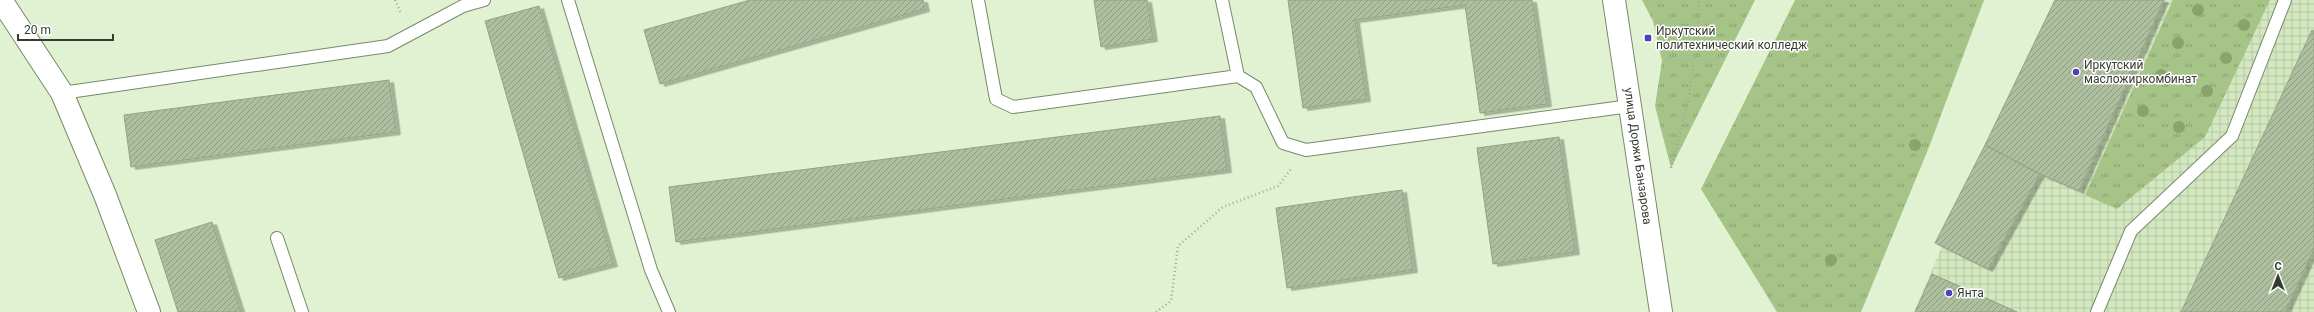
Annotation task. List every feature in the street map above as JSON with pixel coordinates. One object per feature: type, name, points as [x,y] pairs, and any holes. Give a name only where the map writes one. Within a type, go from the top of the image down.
[{"type":"street","points":[[1,0],[62,93],[105,195],[149,312]]},
{"type":"street","name":"улица Доржи Банзарова","points":[[1614,0],[1661,312]]},
{"type":"lane","points":[[62,93],[388,46],[463,6],[484,0]]},
{"type":"lane","points":[[568,0],[651,270],[668,312]]},
{"type":"lane","points":[[978,0],[996,99],[1013,107],[1238,76],[1256,87],[1283,143],[1306,150],[1630,106]]},
{"type":"lane","points":[[1222,0],[1238,76]]},
{"type":"lane","points":[[2096,312],[2131,231],[2232,136],[2285,0]]},
{"type":"lane","points":[[277,238],[302,312]]},
{"type":"path","points":[[1671,168],[1688,102],[1697,36],[1699,0]]},
{"type":"path","points":[[1156,312],[1171,301],[1178,246],[1223,207],[1278,186],[1306,150]]},
{"type":"shaded area","points":[[2055,0],[2314,0],[2314,312],[1914,312],[1985,145]]},
{"type":"green space","points":[[1642,0],[1755,0],[1671,168],[1655,106],[1662,61],[1653,21]]},
{"type":"green space","points":[[1795,0],[1984,0],[1929,147],[1861,312],[1777,312],[1701,189]]},
{"type":"green space","points":[[2173,0],[2270,0],[2205,137],[2117,209],[2085,195]]},
{"type":"building","points":[[750,0],[923,0],[925,9],[660,84],[644,30]]},
{"type":"building","points":[[1094,0],[1147,0],[1153,39],[1101,47]]},
{"type":"building","points":[[1288,0],[1532,0],[1547,104],[1480,113],[1465,5],[1355,20],[1366,99],[1303,108]]},
{"type":"building","name":"Иркутский масложиркомбинат","points":[[2055,0],[2164,0],[2079,191],[2040,174],[1985,145]]},
{"type":"building","points":[[539,6],[613,264],[559,278],[485,21]]},
{"type":"building","points":[[2312,30],[2314,31],[2314,249],[2285,312],[2181,312]]},
{"type":"building","points":[[389,80],[396,132],[131,167],[124,115]]},
{"type":"building","points":[[1220,116],[1227,170],[676,242],[669,187]]},
{"type":"building","points":[[1559,137],[1575,252],[1493,264],[1477,148]]},
{"type":"building","points":[[1985,145],[2040,174],[1988,269],[1935,243]]},
{"type":"building","points":[[1402,190],[1413,270],[1287,288],[1276,208]]},
{"type":"building","points":[[212,222],[241,312],[178,312],[155,240]]},
{"type":"building","name":"Янта","points":[[1932,274],[2017,312],[1915,312]]},
{"type":"place","name":"Иркутский политехнический колледж","points":[[1648,38]]},
{"type":"place","name":"Иркутский масложиркомбинат","points":[[2076,72]]},
{"type":"place","name":"Янта","points":[[1949,293]]}]
